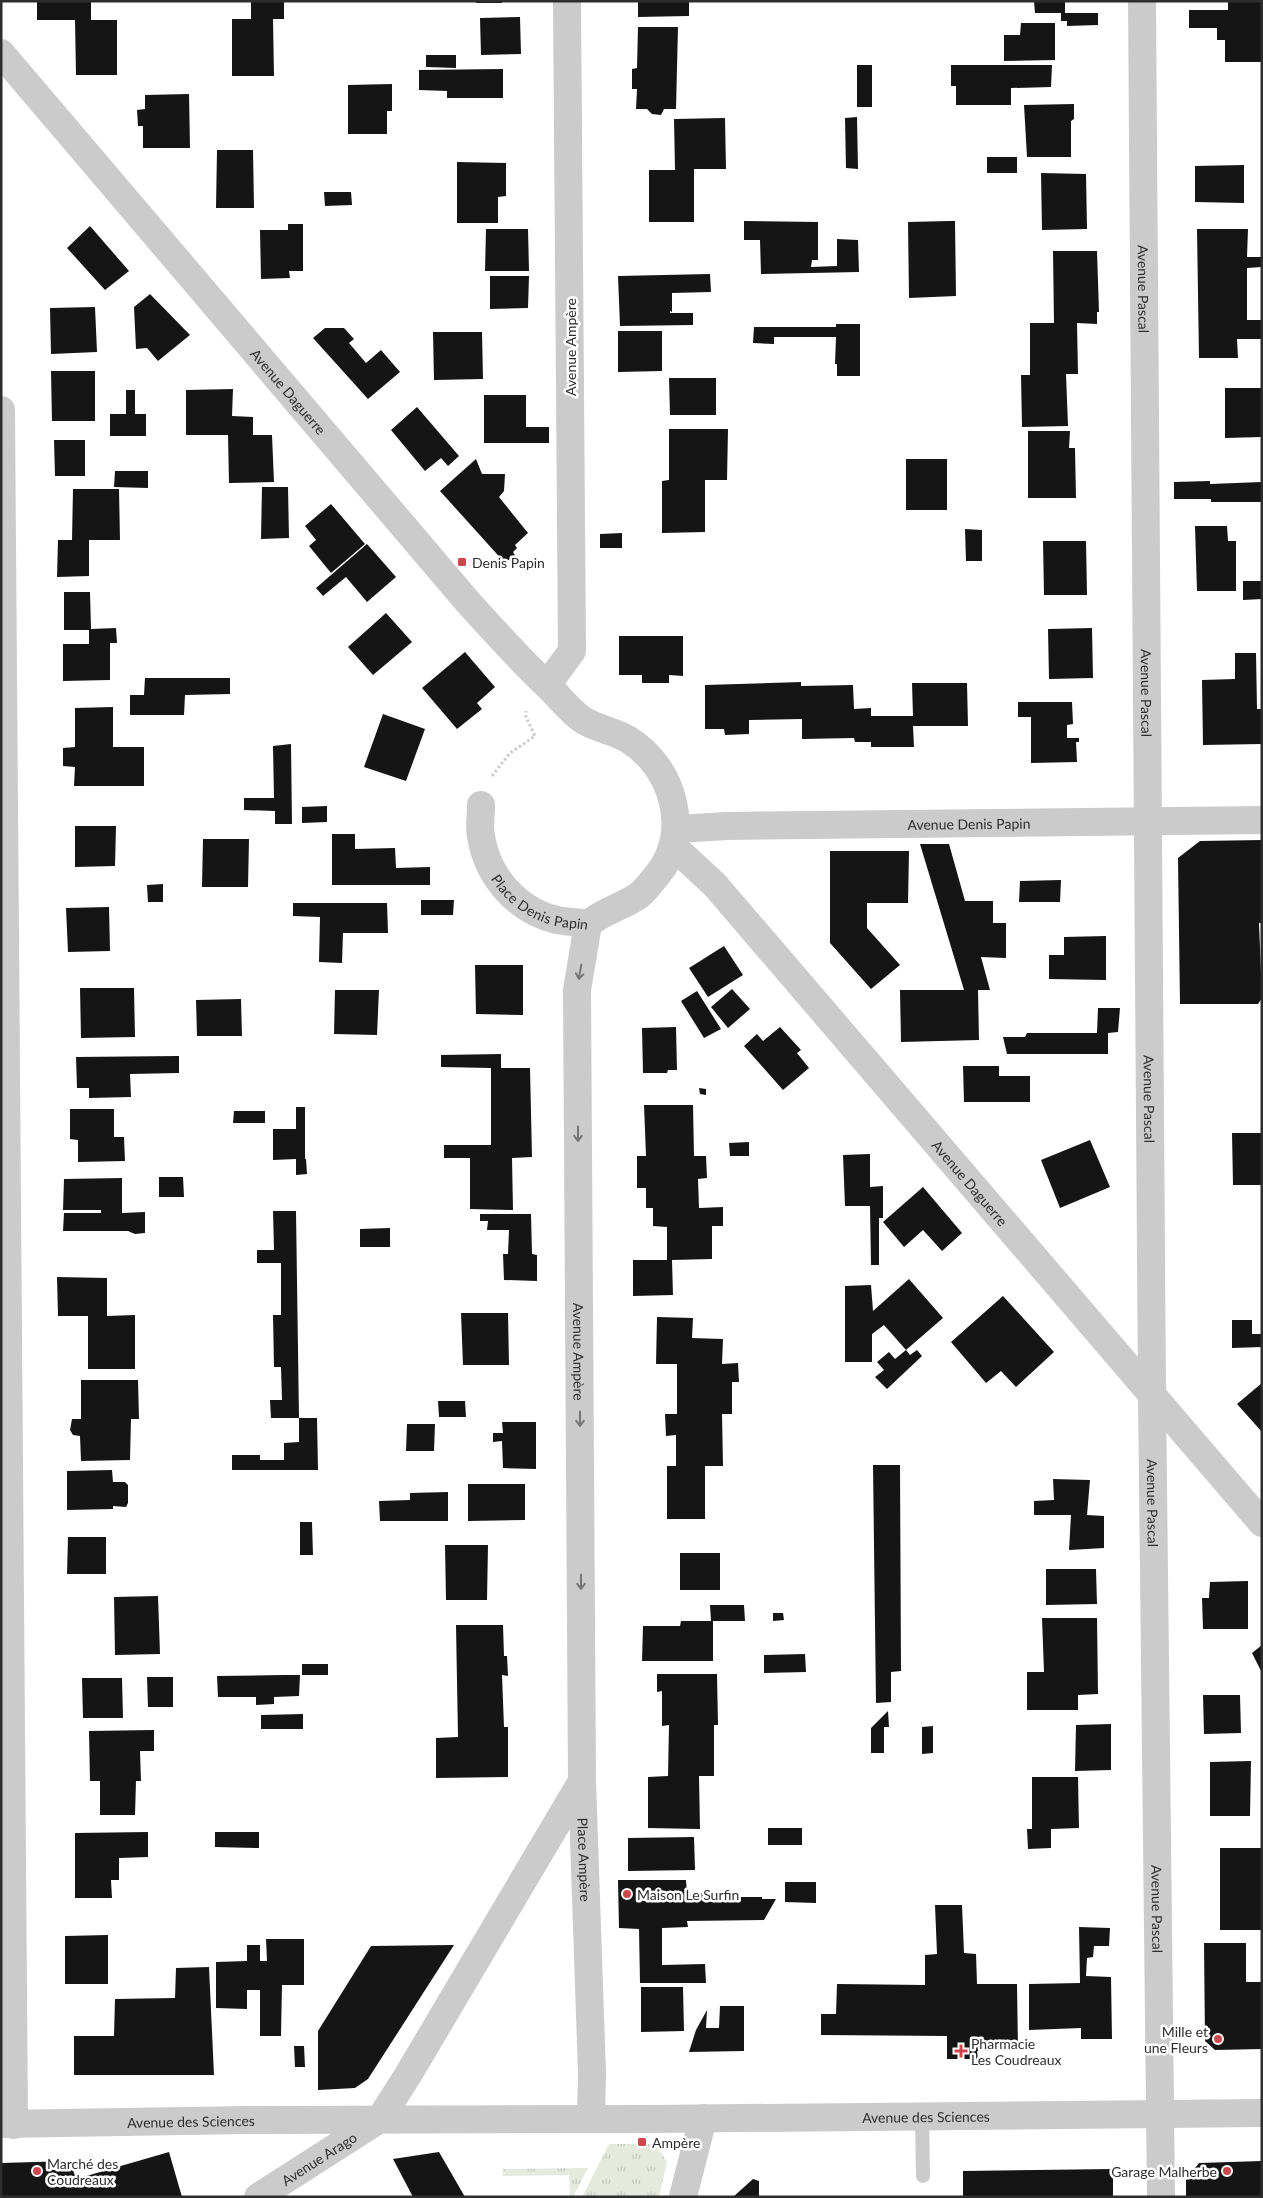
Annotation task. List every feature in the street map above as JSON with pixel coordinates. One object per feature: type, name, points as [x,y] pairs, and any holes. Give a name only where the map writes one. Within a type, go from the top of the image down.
[{"type":"street","name":"Avenue Ampère","points":[[546,685],[572,651],[567,1]]},
{"type":"street","name":"Avenue Pascal","points":[[1142,1],[1152,1394],[1161,2197]]},
{"type":"street","name":"Avenue Daguerre","points":[[1,53],[467,601],[519,659],[584,720],[629,740],[651,758],[667,783],[676,811],[675,838],[1262,1523]]},
{"type":"street","points":[[1,410],[8,2124]]},
{"type":"street","name":"Place Denis Papin","points":[[481,805],[480,836],[488,865],[505,890],[528,909],[556,920],[588,924],[598,915],[638,896],[659,873],[675,838]]},
{"type":"street","name":"Avenue Denis Papin","points":[[675,838],[728,826],[1262,820]]},
{"type":"street","name":"Avenue Ampère","points":[[582,1781],[577,990],[588,924]]},
{"type":"street","name":"Place Ampère","points":[[582,1781],[592,2073],[591,2119]]},
{"type":"street","name":"Place Ampère","points":[[380,2119],[582,1781]]},
{"type":"street","name":"Avenue des Sciences","points":[[591,2119],[1262,2113]]},
{"type":"street","points":[[684,2197],[703,2118]]},
{"type":"street","points":[[380,2119],[591,2119]]},
{"type":"street","name":"Avenue des Sciences","points":[[8,2124],[380,2119]]},
{"type":"street","name":"Avenue Arago","points":[[258,2197],[380,2119]]},
{"type":"lane","points":[[922,2116],[923,2176]]},
{"type":"path","points":[[481,805],[492,777],[510,753],[535,736],[526,717],[526,709]]},
{"type":"green space","points":[[609,2144],[655,2144],[667,2162],[659,2197],[582,2197]]},
{"type":"green space","points":[[588,2168],[573,2197],[570,2196],[569,2175],[503,2176],[503,2169]]},
{"type":"building","points":[[91,1],[91,20],[117,20],[117,75],[76,75],[75,20],[37,20],[37,2]]},
{"type":"building","points":[[251,1],[284,1],[284,19],[273,19],[274,76],[232,76],[232,19],[251,19]]},
{"type":"building","points":[[476,1],[502,1],[502,3],[476,3]]},
{"type":"building","points":[[638,1],[689,1],[689,16],[638,17]]},
{"type":"building","points":[[1034,1],[1065,1],[1065,13],[1098,13],[1098,25],[1067,26],[1067,21],[1061,21],[1061,13],[1035,13]]},
{"type":"building","points":[[1228,1],[1262,1],[1262,62],[1225,62],[1225,40],[1217,40],[1217,28],[1189,28],[1189,10],[1228,10]]},
{"type":"building","points":[[520,17],[521,54],[481,55],[480,18]]},
{"type":"building","points":[[1021,23],[1055,23],[1055,60],[1004,61],[1004,35],[1020,35]]},
{"type":"building","points":[[638,27],[678,27],[676,109],[664,109],[661,115],[652,114],[647,109],[636,109],[637,89],[632,89],[632,69],[637,68]]},
{"type":"building","points":[[426,55],[456,55],[456,68],[426,67]]},
{"type":"building","points":[[857,65],[872,65],[872,107],[857,107]]},
{"type":"building","points":[[951,65],[1052,65],[1051,87],[1011,88],[1011,105],[956,105],[956,86],[951,86]]},
{"type":"building","points":[[503,69],[503,98],[447,98],[447,91],[419,90],[419,70]]},
{"type":"building","points":[[392,84],[392,111],[387,111],[387,134],[348,134],[348,85]]},
{"type":"building","points":[[189,94],[190,148],[143,148],[143,126],[138,126],[137,110],[145,109],[145,95]]},
{"type":"building","points":[[1074,104],[1074,119],[1071,121],[1071,157],[1027,157],[1024,105]]},
{"type":"building","points":[[857,117],[858,169],[846,168],[845,118]]},
{"type":"building","points":[[725,118],[726,169],[694,169],[694,222],[649,222],[649,170],[675,170],[674,119]]},
{"type":"building","points":[[217,150],[253,150],[254,208],[216,208]]},
{"type":"building","points":[[987,157],[1017,157],[1017,173],[987,173]]},
{"type":"building","points":[[457,162],[506,163],[506,196],[498,197],[498,223],[457,223]]},
{"type":"building","points":[[1244,165],[1244,203],[1195,202],[1195,166]]},
{"type":"building","points":[[1041,173],[1086,174],[1087,229],[1042,230]]},
{"type":"building","points":[[324,192],[351,192],[352,205],[325,206]]},
{"type":"building","points":[[744,221],[818,222],[818,260],[812,260],[811,267],[837,266],[837,239],[858,240],[859,272],[761,274],[760,240],[744,240]]},
{"type":"building","points":[[955,221],[956,296],[909,298],[908,222]]},
{"type":"building","points":[[288,224],[303,224],[303,271],[289,271],[290,278],[261,279],[260,230],[288,230]]},
{"type":"building","points":[[90,226],[129,271],[105,290],[67,248]]},
{"type":"building","points":[[486,229],[528,229],[529,271],[485,271]]},
{"type":"building","points":[[1197,229],[1248,229],[1247,257],[1262,257],[1262,267],[1247,268],[1247,320],[1262,320],[1262,339],[1237,339],[1238,358],[1199,358]]},
{"type":"building","points":[[1053,251],[1097,251],[1099,312],[1097,312],[1097,324],[1077,323],[1078,374],[1066,374],[1068,426],[1022,427],[1021,375],[1030,375],[1030,323],[1054,323]]},
{"type":"building","points":[[710,274],[711,292],[672,293],[672,312],[670,311],[670,313],[693,313],[693,325],[620,326],[618,276]]},
{"type":"building","points":[[490,276],[529,276],[528,308],[490,309]]},
{"type":"building","points":[[150,294],[190,335],[158,361],[147,348],[136,349],[134,307]]},
{"type":"building","points":[[95,307],[97,352],[51,354],[50,308]]},
{"type":"building","points":[[836,324],[860,324],[860,376],[837,376],[837,364],[835,364],[836,337],[774,337],[774,344],[753,343],[754,327],[836,327]]},
{"type":"building","points":[[325,328],[344,328],[354,339],[349,343],[366,363],[381,350],[400,372],[368,399],[313,338]]},
{"type":"building","points":[[618,331],[662,331],[662,371],[618,372]]},
{"type":"building","points":[[433,332],[482,332],[483,379],[434,380]]},
{"type":"building","points":[[51,371],[95,371],[95,421],[52,421]]},
{"type":"building","points":[[669,378],[716,378],[716,415],[670,415]]},
{"type":"building","points":[[1225,388],[1262,388],[1262,437],[1225,438]]},
{"type":"building","points":[[233,389],[232,416],[253,417],[253,435],[272,435],[274,482],[229,483],[228,435],[186,435],[186,390]]},
{"type":"building","points":[[126,390],[135,390],[135,414],[146,414],[146,436],[110,436],[110,414],[126,414]]},
{"type":"building","points":[[484,395],[526,395],[526,427],[549,427],[549,443],[484,443]]},
{"type":"building","points":[[417,407],[459,456],[448,466],[441,458],[425,471],[391,430]]},
{"type":"building","points":[[669,429],[728,429],[727,480],[705,480],[705,532],[662,533],[662,481],[669,480]]},
{"type":"building","points":[[1028,431],[1070,431],[1069,448],[1075,448],[1076,498],[1028,498]]},
{"type":"building","points":[[54,440],[85,440],[85,476],[55,476]]},
{"type":"building","points":[[476,459],[482,474],[505,474],[504,491],[499,497],[528,533],[515,545],[517,548],[513,552],[515,555],[505,563],[440,491]]},
{"type":"building","points":[[906,459],[947,459],[947,510],[906,510]]},
{"type":"building","points":[[115,471],[148,471],[148,488],[114,487]]},
{"type":"building","points":[[1210,481],[1210,484],[1262,482],[1262,502],[1211,502],[1211,499],[1174,499],[1174,482]]},
{"type":"building","points":[[262,487],[288,487],[289,538],[261,539]]},
{"type":"building","points":[[73,489],[119,489],[120,540],[89,540],[89,576],[57,577],[58,540],[72,540]]},
{"type":"building","points":[[331,504],[365,544],[331,573],[309,546],[316,540],[305,526]]},
{"type":"building","points":[[1195,526],[1227,526],[1228,541],[1236,541],[1236,591],[1197,591]]},
{"type":"building","points":[[965,529],[982,530],[982,561],[966,561]]},
{"type":"building","points":[[622,533],[622,548],[600,548],[600,534]]},
{"type":"building","points":[[1043,541],[1086,541],[1087,595],[1044,595]]},
{"type":"building","points":[[367,544],[396,577],[367,602],[346,577],[323,596],[316,588]]},
{"type":"building","points":[[1243,581],[1262,581],[1262,599],[1243,600]]},
{"type":"building","points":[[64,592],[90,592],[91,629],[116,628],[117,643],[110,643],[110,680],[63,681],[63,644],[89,644],[89,630],[64,630]]},
{"type":"building","points":[[386,613],[412,642],[373,675],[348,647]]},
{"type":"building","points":[[1092,628],[1093,678],[1049,679],[1048,629]]},
{"type":"building","points":[[619,636],[683,636],[683,676],[669,675],[669,683],[642,683],[642,675],[619,675]]},
{"type":"building","points":[[465,652],[495,687],[477,703],[482,709],[457,729],[422,688]]},
{"type":"building","points":[[1235,653],[1256,653],[1257,709],[1262,709],[1262,744],[1203,745],[1202,680],[1235,679]]},
{"type":"building","points":[[145,678],[230,678],[230,694],[185,695],[184,715],[130,715],[130,695],[144,695]]},
{"type":"building","points":[[801,682],[801,686],[853,685],[854,709],[871,708],[871,716],[913,716],[912,683],[967,683],[968,726],[913,726],[914,747],[871,747],[871,742],[855,742],[854,738],[802,739],[802,719],[749,720],[749,734],[725,735],[724,729],[705,729],[705,685]]},
{"type":"building","points":[[1018,702],[1072,702],[1073,724],[1067,725],[1067,738],[1079,738],[1079,742],[1076,742],[1077,762],[1031,763],[1031,717],[1018,717]]},
{"type":"building","points":[[113,707],[113,747],[144,747],[144,786],[74,786],[75,767],[63,766],[63,748],[75,747],[75,708]]},
{"type":"building","points":[[383,714],[425,729],[406,781],[364,767]]},
{"type":"building","points":[[291,744],[292,824],[275,824],[275,811],[244,810],[244,798],[274,798],[273,746]]},
{"type":"building","points":[[327,806],[327,822],[302,823],[302,807]]},
{"type":"building","points":[[75,826],[116,826],[115,866],[75,867]]},
{"type":"building","points":[[332,834],[355,834],[355,849],[395,848],[396,868],[430,867],[430,885],[332,885]]},
{"type":"building","points":[[203,839],[249,839],[248,887],[202,887]]},
{"type":"building","points":[[1262,840],[1262,923],[1259,923],[1262,998],[1258,1004],[1180,1004],[1178,858],[1200,841]]},
{"type":"building","points":[[920,844],[949,844],[965,901],[993,901],[993,923],[1006,923],[1006,958],[981,957],[990,990],[978,990],[979,1040],[901,1042],[900,990],[964,990]]},
{"type":"building","points":[[830,851],[909,851],[908,903],[867,903],[867,928],[900,965],[871,989],[830,943]]},
{"type":"building","points":[[1061,880],[1060,902],[1019,902],[1020,881]]},
{"type":"building","points":[[163,884],[163,902],[148,902],[147,885]]},
{"type":"building","points":[[421,900],[454,900],[453,915],[421,915]]},
{"type":"building","points":[[293,903],[387,903],[388,933],[343,933],[342,963],[319,962],[320,917],[293,916]]},
{"type":"building","points":[[109,907],[110,951],[68,952],[66,908]]},
{"type":"building","points":[[1106,936],[1106,980],[1049,979],[1049,955],[1064,955],[1064,937]]},
{"type":"building","points":[[724,946],[743,975],[708,997],[689,968]]},
{"type":"building","points":[[475,965],[523,965],[523,1015],[476,1014]]},
{"type":"building","points":[[80,988],[134,988],[135,1037],[81,1038]]},
{"type":"building","points":[[732,989],[750,1009],[728,1028],[711,1007]]},
{"type":"building","points":[[335,990],[379,990],[377,1035],[334,1034]]},
{"type":"building","points":[[697,991],[721,1029],[704,1038],[681,1001]]},
{"type":"building","points":[[241,999],[242,1036],[197,1036],[196,1000]]},
{"type":"building","points":[[1098,1008],[1120,1008],[1118,1032],[1108,1033],[1108,1054],[1007,1054],[1003,1037],[1025,1037],[1027,1033],[1097,1033]]},
{"type":"building","points":[[676,1027],[677,1070],[668,1070],[667,1073],[643,1073],[642,1028]]},
{"type":"building","points":[[780,1027],[801,1050],[797,1053],[809,1068],[783,1090],[744,1046],[757,1034],[763,1041]]},
{"type":"building","points":[[501,1054],[501,1068],[530,1068],[532,1157],[512,1158],[513,1210],[470,1209],[470,1158],[444,1158],[444,1145],[491,1145],[491,1068],[441,1067],[441,1055]]},
{"type":"building","points":[[179,1056],[179,1073],[130,1074],[131,1097],[89,1098],[89,1088],[77,1088],[76,1057]]},
{"type":"building","points":[[963,1066],[999,1066],[999,1076],[1030,1076],[1030,1102],[964,1102]]},
{"type":"building","points":[[699,1088],[706,1089],[706,1095],[700,1094]]},
{"type":"building","points":[[644,1105],[693,1105],[694,1156],[706,1156],[707,1178],[698,1179],[699,1208],[723,1207],[723,1226],[712,1226],[712,1259],[672,1260],[673,1295],[633,1296],[633,1260],[667,1260],[667,1227],[653,1226],[653,1208],[646,1208],[646,1188],[637,1188],[637,1156],[646,1156]]},
{"type":"building","points":[[296,1107],[305,1107],[305,1159],[307,1174],[296,1175],[296,1159],[273,1160],[273,1129],[296,1129]]},
{"type":"building","points":[[70,1109],[114,1109],[114,1137],[124,1137],[125,1161],[78,1162],[78,1140],[70,1139]]},
{"type":"building","points":[[234,1111],[265,1111],[265,1123],[233,1123]]},
{"type":"building","points":[[1232,1133],[1262,1133],[1262,1185],[1233,1185]]},
{"type":"building","points":[[1090,1140],[1110,1187],[1060,1208],[1041,1160]]},
{"type":"building","points":[[749,1142],[749,1156],[730,1156],[729,1143]]},
{"type":"building","points":[[870,1154],[870,1187],[883,1186],[883,1218],[879,1218],[879,1265],[871,1265],[870,1206],[845,1206],[843,1155]]},
{"type":"building","points":[[159,1177],[183,1177],[184,1197],[159,1197]]},
{"type":"building","points":[[122,1178],[122,1213],[145,1212],[145,1233],[135,1234],[128,1231],[63,1231],[64,1213],[101,1213],[101,1210],[63,1210],[64,1179]]},
{"type":"building","points":[[923,1187],[962,1233],[942,1251],[923,1230],[904,1247],[883,1222]]},
{"type":"building","points":[[273,1211],[296,1211],[299,1418],[271,1418],[270,1400],[282,1400],[281,1367],[274,1367],[273,1315],[281,1315],[281,1263],[257,1263],[257,1250],[274,1250]]},
{"type":"building","points":[[480,1214],[531,1214],[532,1254],[537,1255],[537,1281],[504,1280],[503,1254],[508,1254],[509,1230],[487,1230],[488,1221],[480,1221]]},
{"type":"building","points":[[390,1228],[390,1247],[360,1247],[360,1229]]},
{"type":"building","points":[[57,1277],[107,1278],[107,1316],[135,1315],[135,1369],[88,1369],[88,1316],[58,1316]]},
{"type":"building","points":[[909,1279],[943,1318],[906,1350],[884,1325],[872,1334],[872,1362],[845,1362],[845,1286],[871,1285],[873,1311]]},
{"type":"building","points":[[1003,1296],[1054,1352],[1016,1387],[1001,1371],[986,1383],[951,1342]]},
{"type":"building","points":[[461,1313],[508,1313],[509,1365],[463,1365]]},
{"type":"building","points":[[657,1317],[693,1318],[692,1338],[723,1339],[722,1364],[738,1363],[739,1382],[732,1382],[732,1414],[722,1414],[723,1466],[705,1466],[705,1519],[667,1519],[667,1466],[676,1466],[676,1435],[666,1436],[665,1414],[677,1414],[677,1364],[656,1364]]},
{"type":"building","points":[[1232,1320],[1252,1320],[1252,1334],[1262,1334],[1262,1347],[1232,1348]]},
{"type":"building","points":[[906,1350],[910,1355],[917,1350],[922,1356],[887,1389],[875,1377],[884,1370],[877,1362],[889,1352],[895,1359]]},
{"type":"building","points":[[81,1380],[138,1380],[139,1419],[131,1419],[130,1460],[81,1461],[80,1436],[73,1435],[70,1430],[72,1419],[81,1419]]},
{"type":"building","points":[[1262,1383],[1262,1432],[1237,1404]]},
{"type":"building","points":[[438,1401],[465,1401],[466,1417],[439,1417]]},
{"type":"building","points":[[299,1418],[317,1418],[318,1470],[232,1470],[232,1455],[260,1455],[260,1460],[284,1460],[284,1443],[299,1442]]},
{"type":"building","points":[[502,1422],[536,1422],[536,1469],[503,1468],[502,1441],[493,1442],[493,1433],[503,1433]]},
{"type":"building","points":[[407,1424],[435,1424],[434,1451],[406,1451]]},
{"type":"building","points":[[873,1465],[900,1465],[901,1671],[891,1672],[891,1702],[876,1703]]},
{"type":"building","points":[[112,1470],[113,1482],[125,1482],[128,1485],[128,1503],[126,1507],[113,1506],[113,1509],[67,1510],[67,1471]]},
{"type":"building","points":[[1053,1479],[1090,1480],[1087,1515],[1104,1516],[1104,1548],[1069,1550],[1071,1515],[1034,1515],[1034,1501],[1054,1500]]},
{"type":"building","points":[[468,1484],[525,1484],[525,1520],[468,1521]]},
{"type":"building","points":[[448,1492],[448,1521],[380,1521],[379,1501],[410,1500],[410,1493]]},
{"type":"building","points":[[300,1522],[312,1522],[313,1555],[300,1555]]},
{"type":"building","points":[[68,1537],[106,1537],[106,1574],[67,1574]]},
{"type":"building","points":[[445,1545],[488,1545],[487,1600],[446,1600]]},
{"type":"building","points":[[680,1553],[720,1553],[720,1590],[680,1590]]},
{"type":"building","points":[[1046,1569],[1096,1569],[1097,1604],[1046,1605]]},
{"type":"building","points":[[1248,1581],[1248,1629],[1203,1629],[1202,1598],[1209,1598],[1210,1582]]},
{"type":"building","points":[[158,1596],[160,1654],[115,1655],[114,1597]]},
{"type":"building","points":[[710,1605],[744,1605],[745,1621],[713,1621],[713,1661],[642,1661],[643,1626],[680,1626],[681,1621],[711,1621]]},
{"type":"building","points":[[773,1613],[783,1613],[784,1620],[773,1621]]},
{"type":"building","points":[[1042,1618],[1097,1618],[1098,1694],[1078,1695],[1078,1710],[1027,1710],[1027,1672],[1044,1672]]},
{"type":"building","points":[[456,1625],[503,1625],[504,1656],[507,1656],[508,1676],[502,1675],[504,1727],[508,1727],[508,1777],[436,1778],[436,1738],[458,1737]]},
{"type":"building","points":[[1262,1645],[1262,1673],[1252,1653]]},
{"type":"building","points":[[805,1654],[806,1672],[764,1673],[764,1655]]},
{"type":"building","points":[[302,1664],[328,1664],[328,1675],[302,1675]]},
{"type":"building","points":[[657,1674],[717,1674],[718,1725],[714,1725],[714,1776],[699,1776],[700,1829],[648,1828],[648,1777],[668,1776],[669,1725],[662,1726],[662,1691],[657,1692]]},
{"type":"building","points":[[300,1675],[299,1696],[274,1697],[274,1704],[256,1705],[256,1697],[218,1697],[217,1676]]},
{"type":"building","points":[[147,1677],[173,1677],[173,1707],[148,1707]]},
{"type":"building","points":[[82,1678],[122,1678],[123,1718],[83,1718]]},
{"type":"building","points":[[1203,1695],[1240,1695],[1241,1733],[1204,1734]]},
{"type":"building","points":[[888,1711],[889,1727],[884,1727],[884,1753],[871,1753],[871,1728]]},
{"type":"building","points":[[303,1714],[303,1729],[261,1729],[261,1715]]},
{"type":"building","points":[[1111,1724],[1111,1770],[1075,1771],[1076,1725]]},
{"type":"building","points":[[933,1726],[933,1753],[922,1754],[922,1727]]},
{"type":"building","points":[[154,1730],[154,1751],[140,1751],[141,1781],[136,1781],[135,1815],[100,1815],[100,1781],[90,1781],[89,1731]]},
{"type":"building","points":[[1251,1761],[1250,1816],[1210,1816],[1210,1762]]},
{"type":"building","points":[[1032,1777],[1078,1777],[1079,1828],[1051,1829],[1051,1848],[1028,1849],[1027,1829],[1032,1829]]},
{"type":"building","points":[[768,1828],[802,1828],[802,1845],[768,1845]]},
{"type":"building","points":[[148,1832],[148,1857],[119,1858],[119,1880],[111,1880],[112,1898],[75,1898],[75,1833]]},
{"type":"building","points":[[215,1832],[259,1832],[259,1848],[215,1847]]},
{"type":"building","points":[[694,1837],[695,1870],[628,1871],[628,1838]]},
{"type":"building","points":[[1220,1848],[1262,1848],[1262,1930],[1220,1930]]},
{"type":"building","points":[[618,1880],[686,1880],[687,1894],[713,1893],[713,1897],[762,1897],[762,1899],[776,1899],[764,1920],[687,1921],[688,1927],[662,1928],[662,1965],[705,1964],[706,1983],[640,1983],[639,1929],[619,1928]]},
{"type":"building","points":[[785,1882],[816,1882],[816,1903],[785,1902]]},
{"type":"building","points":[[935,1905],[962,1905],[964,1953],[976,1954],[977,1984],[1017,1984],[1018,2050],[977,2051],[978,2059],[947,2059],[947,2036],[821,2035],[821,2014],[836,2014],[837,1984],[925,1985],[925,1955],[937,1954]]},
{"type":"building","points":[[1079,1927],[1110,1928],[1109,1946],[1094,1946],[1093,1957],[1087,1958],[1086,1976],[1111,1977],[1112,2039],[1081,2039],[1081,2028],[1029,2030],[1029,1984],[1080,1983]]},
{"type":"building","points":[[108,1935],[108,1984],[65,1984],[65,1936]]},
{"type":"building","points":[[266,1939],[304,1939],[304,1985],[282,1985],[281,2036],[260,2036],[260,1990],[247,1990],[247,2009],[216,2008],[216,1962],[247,1961],[247,1945],[260,1945],[260,1961],[267,1961]]},
{"type":"building","points":[[1204,1943],[1246,1943],[1246,1982],[1262,1982],[1262,2049],[1215,2050],[1205,2041]]},
{"type":"building","points":[[454,1945],[368,2079],[355,2088],[318,2090],[318,2031],[371,1946]]},
{"type":"building","points":[[209,1967],[214,2075],[74,2075],[74,2036],[114,2036],[115,1999],[175,1998],[176,1968]]},
{"type":"building","points":[[641,1987],[683,1987],[684,2031],[641,2032]]},
{"type":"building","points":[[720,2006],[744,2006],[744,2051],[689,2052],[696,2030],[707,2010],[706,2028],[719,2028]]},
{"type":"building","points":[[294,2046],[304,2046],[305,2067],[295,2067]]},
{"type":"building","name":"Marché des Coudreaux","points":[[169,2152],[182,2197],[1,2197],[1,2163],[70,2161],[76,2179]]},
{"type":"building","points":[[439,2152],[465,2197],[413,2197],[393,2159]]},
{"type":"building","name":"Garage Malherbe","points":[[1262,2161],[1262,2197],[1186,2197],[1186,2180],[1199,2163]]},
{"type":"building","points":[[1113,2169],[1113,2197],[963,2197],[963,2171]]},
{"type":"building","points":[[753,2179],[759,2181],[759,2197],[733,2197]]},
{"type":"place","name":"Denis Papin","points":[[462,562]]},
{"type":"place","name":"Maison Le Surfin","points":[[627,1894]]},
{"type":"place","name":"Mille et une Fleurs","points":[[1218,2039]]},
{"type":"place","name":"Pharmacie Les Coudreaux","points":[[961,2051]]},
{"type":"place","name":"Ampère","points":[[642,2142]]},
{"type":"place","name":"Marché des Coudreaux","points":[[37,2171]]},
{"type":"place","name":"Garage Malherbe","points":[[1227,2171]]}]
